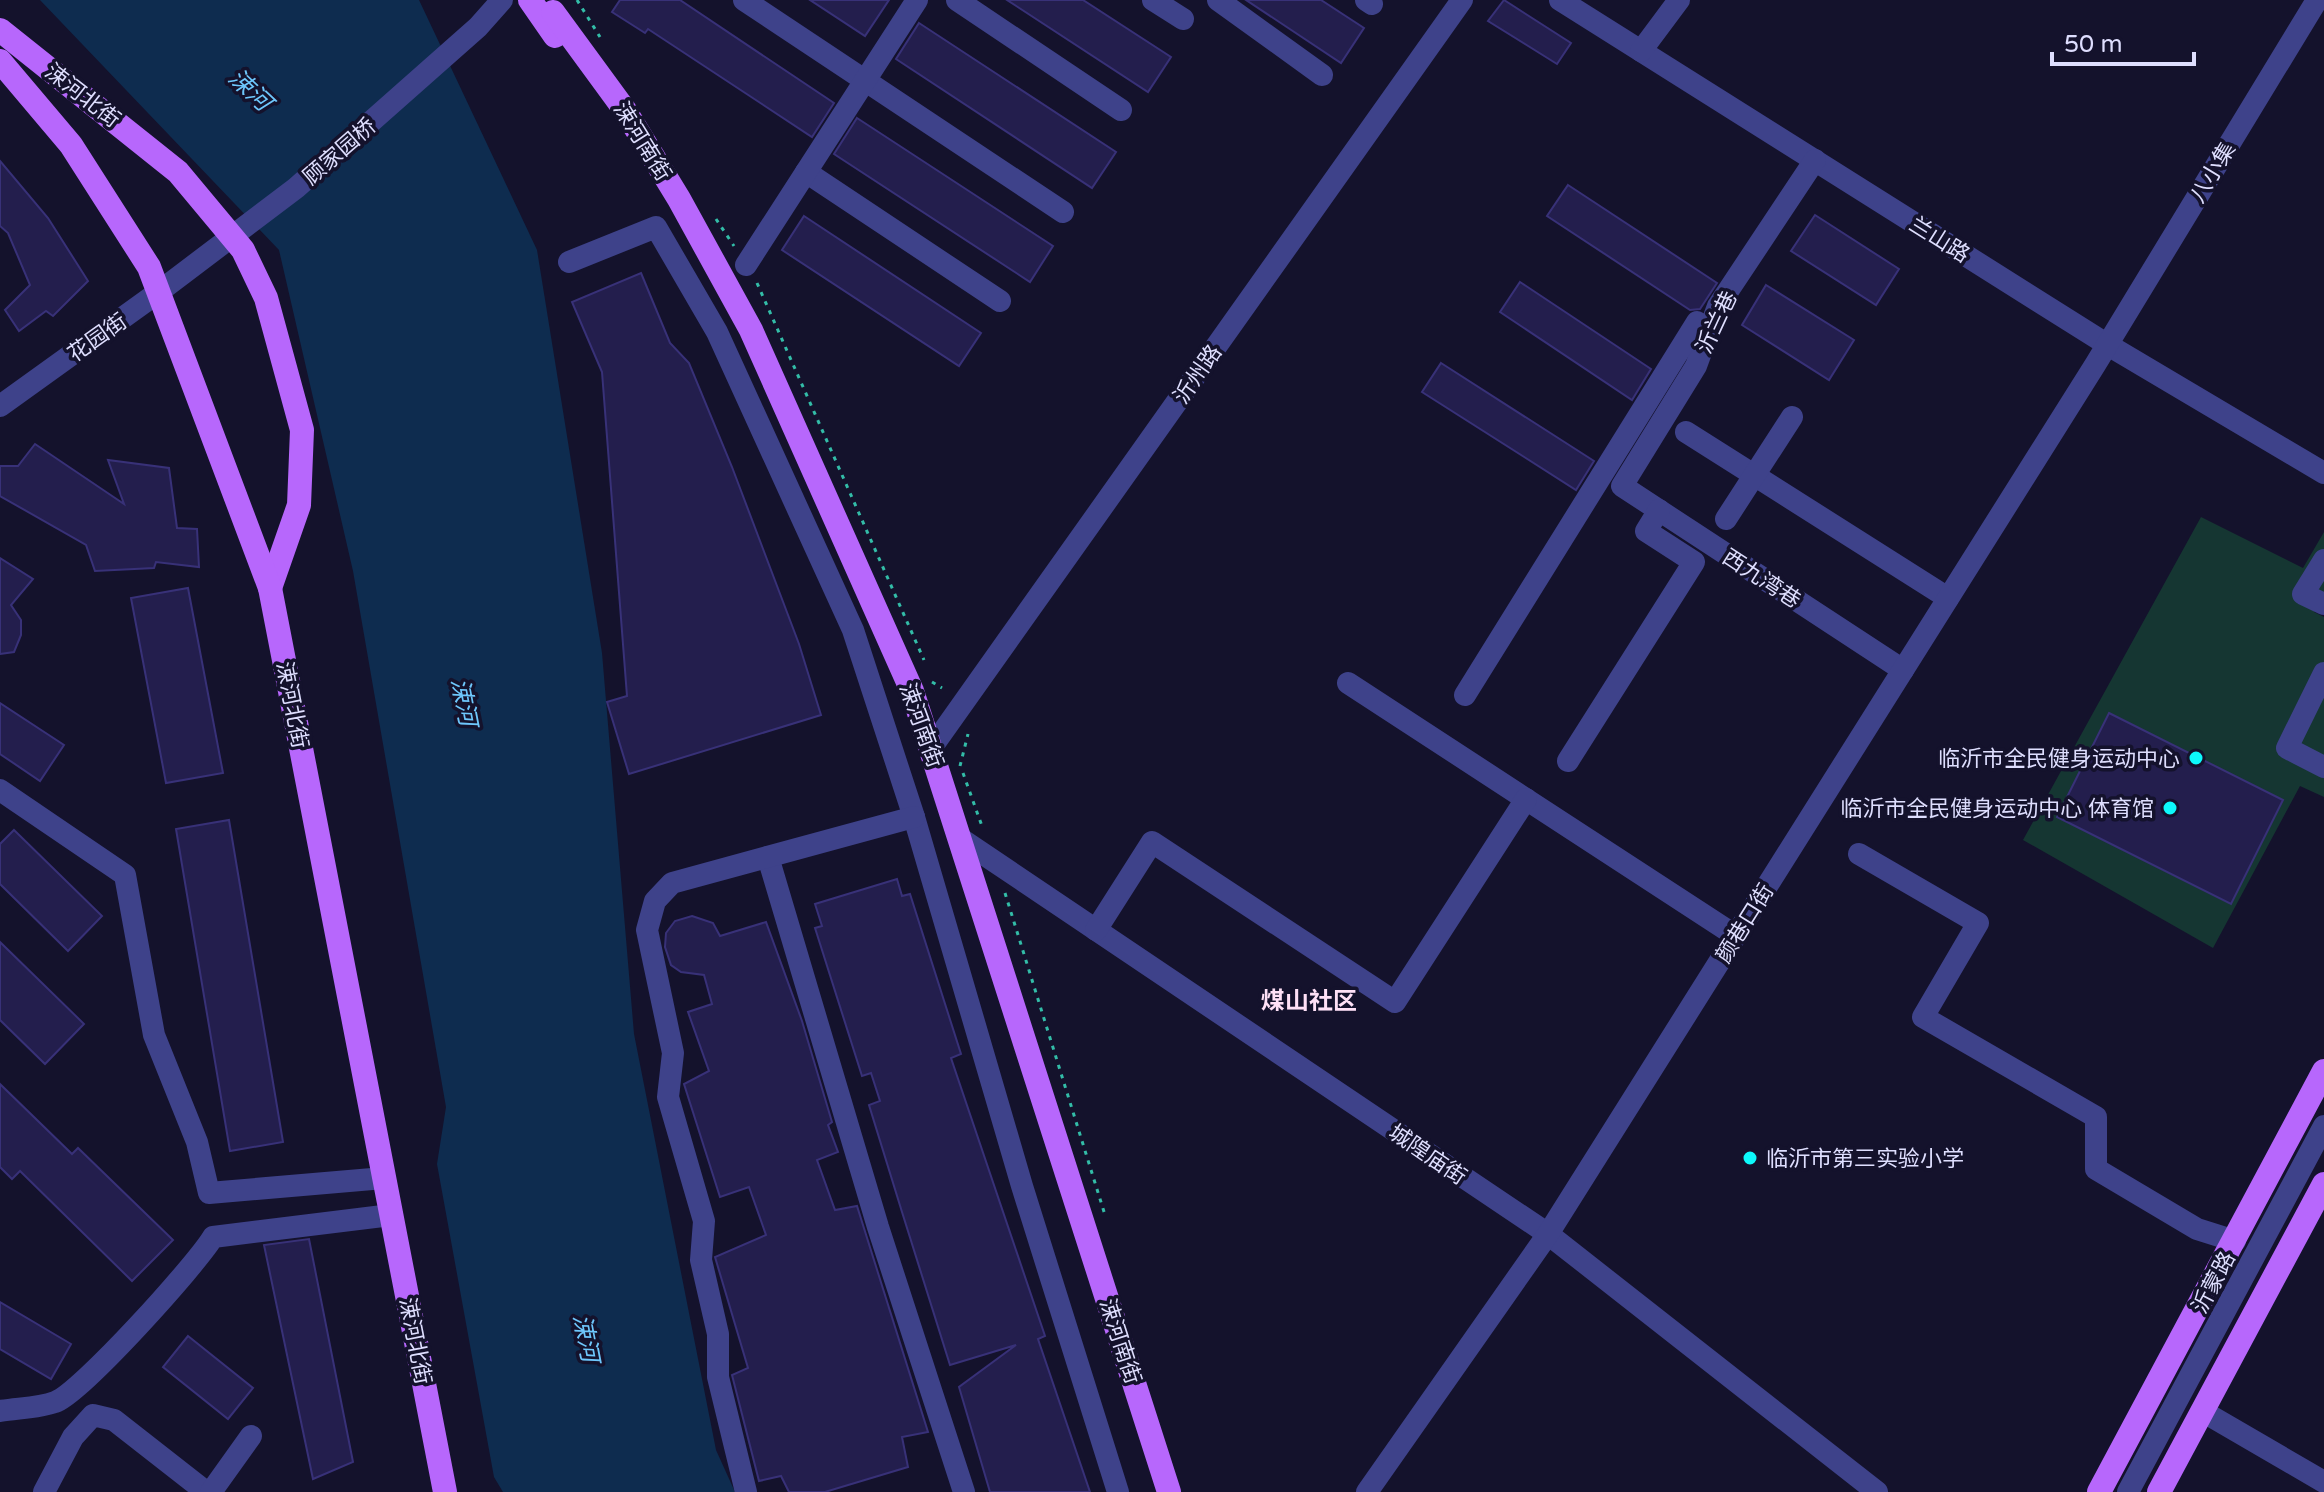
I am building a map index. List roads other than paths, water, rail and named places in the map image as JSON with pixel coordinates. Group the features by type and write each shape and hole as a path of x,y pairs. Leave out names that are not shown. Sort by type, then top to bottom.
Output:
{"main road":[{"path":"530,0 618,124 719,293 751,330"},
{"name":"涑河南街","path":"555,6 679,199 751,330 912,691 1169,1492"},
{"name":"涑河北街","path":"0,30 178,172 243,250 266,298 302,430 299,505 270,588 445,1492"},
{"path":"0,61 71,145 149,267 270,588"},
{"name":"沂蒙路","path":"2099,1492 2324,1071"},
{"path":"2159,1492 2324,1184"}],"street":[{"name":"顾家园桥","path":"191,265 296,188 478,27 502,0"},
{"path":"744,0 1063,212"},
{"path":"746,265 917,0"},
{"path":"957,0 1121,110"},
{"path":"1153,0 1183,19"},
{"name":"沂州路","path":"932,747 1462,0"},
{"name":"兰山路","path":"1560,0 2108,345 2324,473"},
{"path":"1641,51 1679,0"},
{"name":"八小集","path":"2108,345 2317,0"},
{"path":"1218,1 1322,75"},
{"name":"沂兰巷","path":"1622,486 1631,452 1696,366 1718,306 1815,160"},
{"path":"806,172 1000,301"},
{"path":"569,262 656,227 717,332 853,630 914,817 1022,1186 1118,1492"},
{"name":"花园街","path":"0,406 160,291 191,265"},
{"path":"1465,695 1631,452 1697,322"},
{"name":"颜巷口街","path":"1367,1492 1548,1234 2108,345"},
{"path":"1726,519 1792,417"},
{"path":"1686,432 1948,598"},
{"name":"西九湾巷","path":"1622,486 1903,670"},
{"path":"1568,761 1694,562 1646,531 1659,510"},
{"path":"2324,560 2303,594 2324,604"},
{"path":"2324,673 2287,748 2324,767"},
{"path":"1348,683 1736,936"},
{"path":"0,790 125,875 154,1035 197,1142 209,1193 384,1178"},
{"path":"1096,930 1152,842 1395,1002 1526,799"},
{"path":"746,1492 718,1377 718,1334 701,1260 704,1221 668,1097 673,1053 647,930 655,901 672,883 914,817"},
{"name":"城隍庙街","path":"961,839 1548,1234 1877,1492"},
{"path":"1859,854 1978,923 1923,1017 2096,1117 2096,1169 2197,1229 2235,1241"},
{"path":"768,857 960,1491"},
{"path":"2128,1492 2324,1126"},
{"path":"0,1411 58,1402 199,1260 213,1237 391,1215"},
{"path":"2202,1411 2324,1482"},
{"path":"44,1492 73,1437 93,1415 114,1420 208,1492 251,1436"}],"water":[{"name":"涑河","path":"40,0 419,0 537,250 602,653 634,1034 716,1450 735,1492 503,1492 494,1477 437,1164 446,1107 353,571 279,250"}],"place":[{"name":"临沂市全民健身运动中心","path":"2196,758"},
{"name":"临沂市全民健身运动中心 体育馆","path":"2170,808"},
{"name":"临沂市第三实验小学","path":"1750,1158"}],"district":[{"name":"煤山社区","path":"1309,1001"}]}
